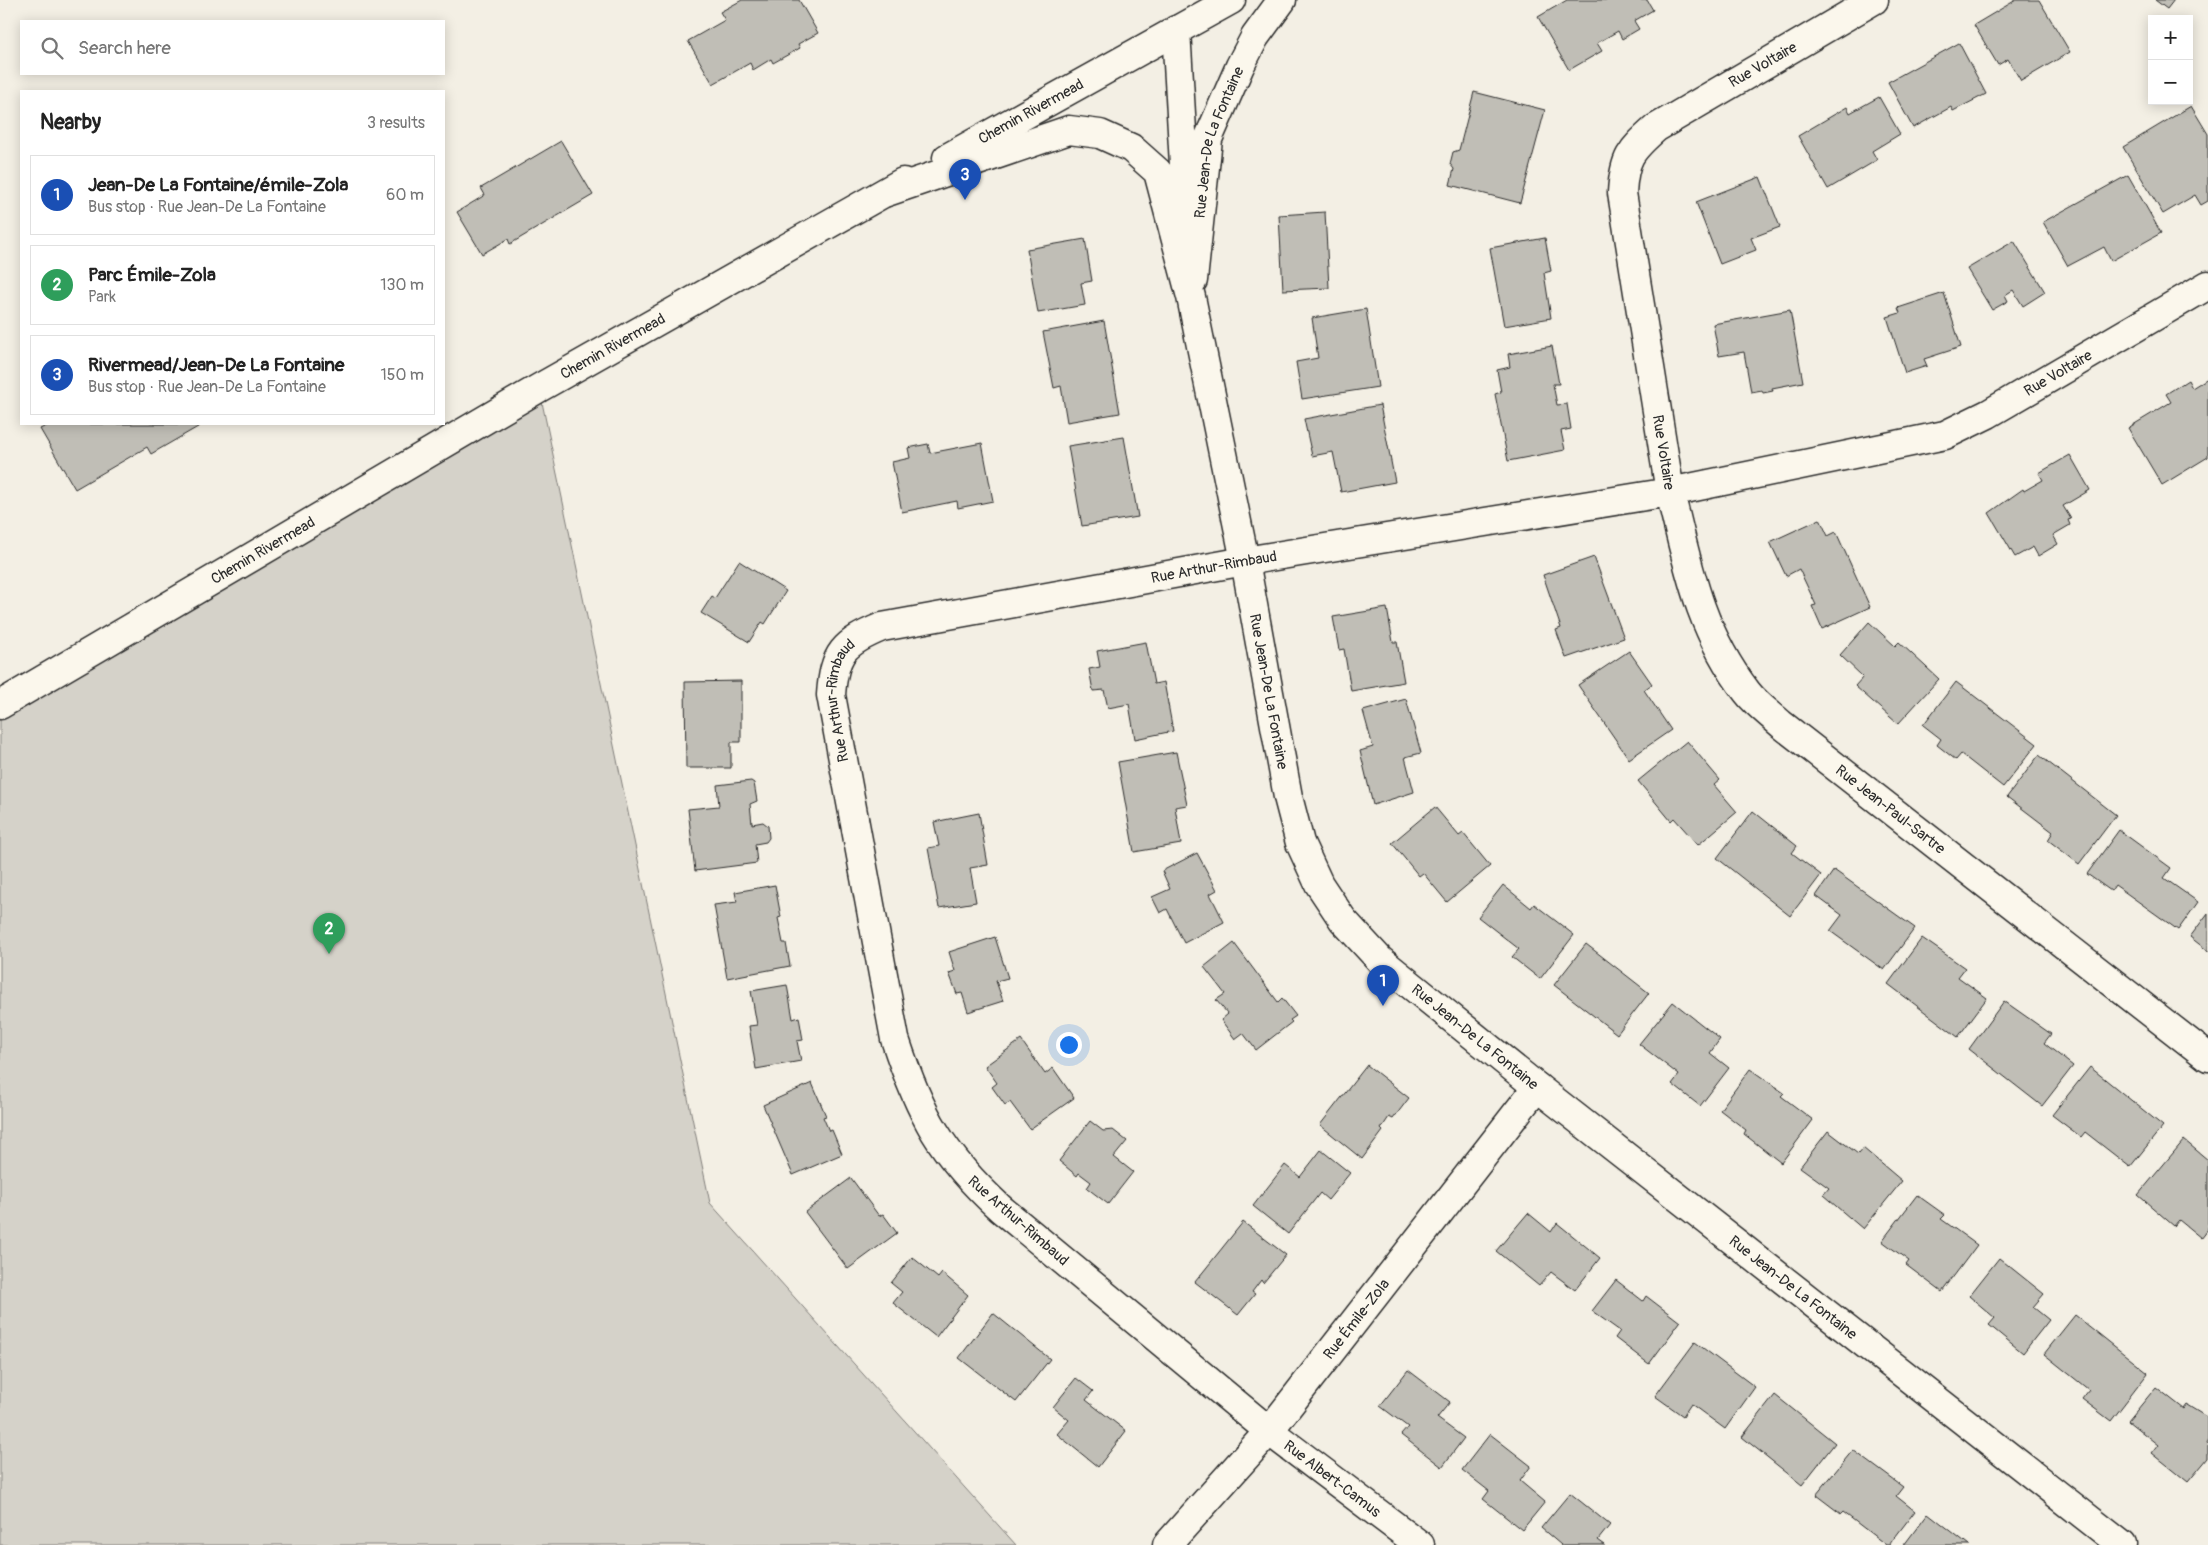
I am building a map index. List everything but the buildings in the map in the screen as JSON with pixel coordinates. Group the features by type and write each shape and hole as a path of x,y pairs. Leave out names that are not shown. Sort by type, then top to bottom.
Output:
{"street":[{"name":"Chemin Rivermead","path":"0,705 539,388 1231,0"},
{"name":"Rue Jean-De La Fontaine","path":"1191,296 1208,139 1255,37 1282,0"},
{"name":"Rue Voltaire","path":"1874,0 1656,128 1634,148 1624,168 1622,193 1670,492 1945,435 1988,414 2208,285"},
{"name":"Rue Jean-De La Fontaine","path":"1176,30 1191,296"},
{"name":"Rue Jean-De La Fontaine","path":"887,192 1069,130 1100,134 1131,148 1158,172 1191,296 1244,561 1288,797 1300,843 1319,884 1343,920 1380,960 1537,1087 2122,1545"},
{"name":"Rue Arthur-Rimbaud","path":"1269,1431 1001,1210 971,1182 954,1161 925,1118 909,1081 895,1039 831,695 833,670 841,652 861,636 882,627 1244,561 1670,492"},
{"name":"Rue Jean-Paul-Sartre","path":"1670,492 1691,583 1708,628 1727,663 1748,694 1781,724 2208,1057"},
{"name":"Rue Émile-Zola","path":"1167,1545 1269,1431 1537,1087"},
{"name":"Rue Albert-Camus","path":"1269,1431 1420,1545"}],"shaded area":[{"path":"539,388 710,1203 1016,1545 0,1545 0,705"}],"place":[{"name":"Rivermead/Jean-De La Fontaine","path":"965,200"},
{"name":"Parc Émile-Zola","path":"329,954"},
{"name":"Jean-De La Fontaine/émile-Zola","path":"1383,1006"}]}
